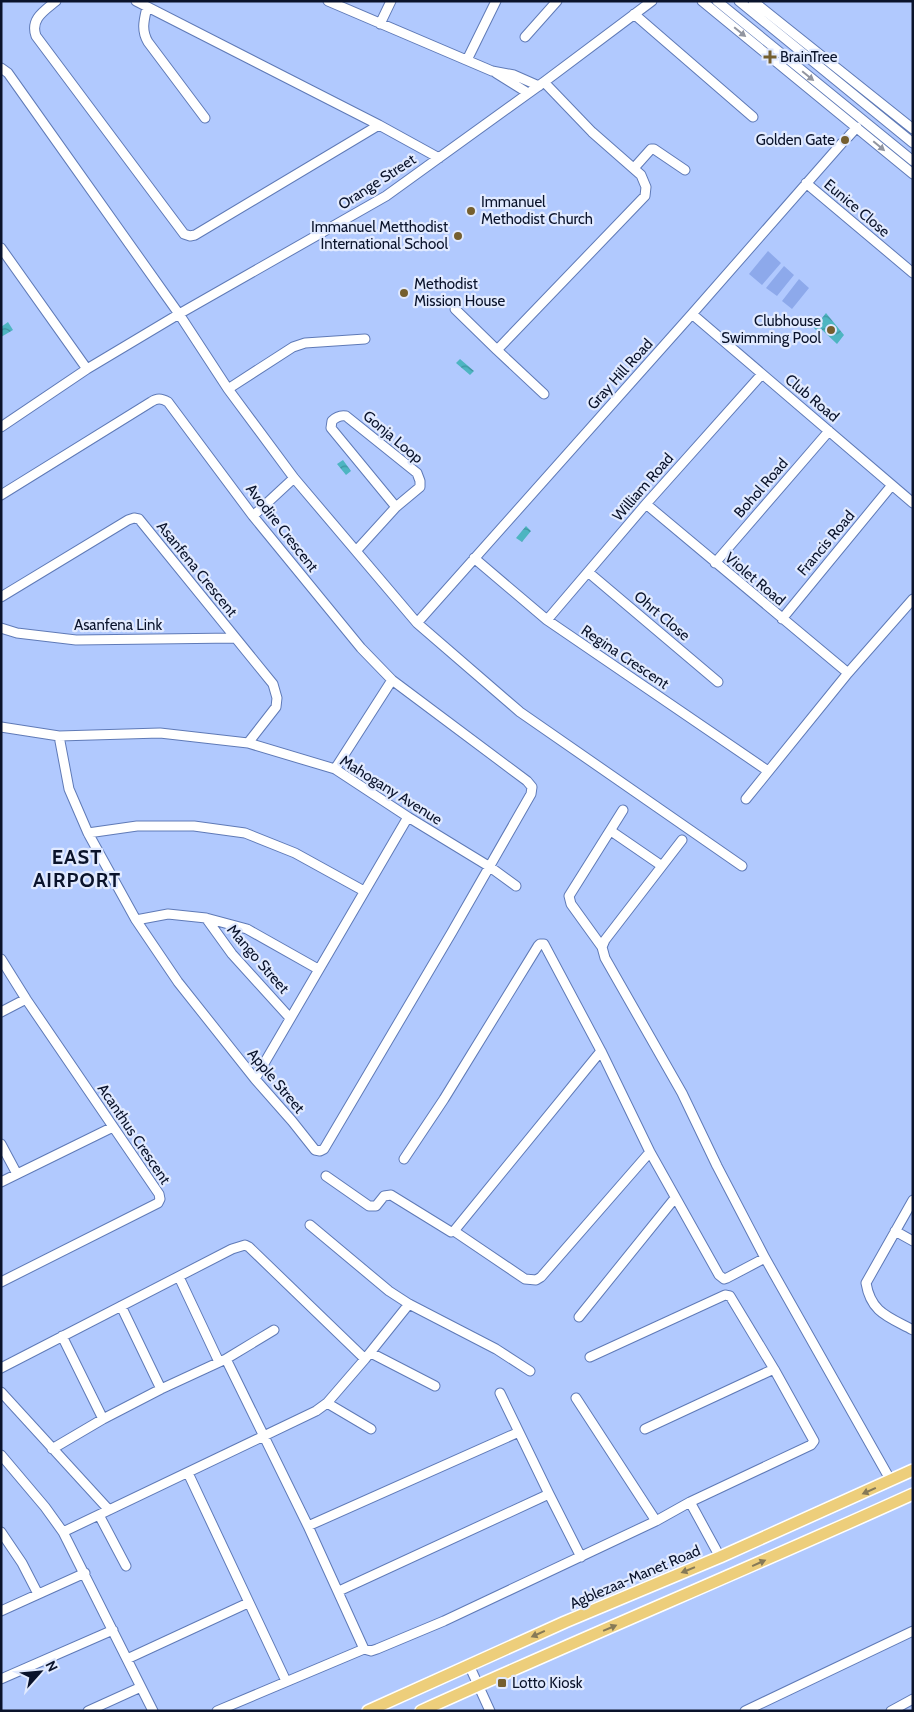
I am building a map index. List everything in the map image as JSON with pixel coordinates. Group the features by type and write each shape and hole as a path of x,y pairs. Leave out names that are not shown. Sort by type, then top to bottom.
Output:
{"main road":[{"name":"Agblezaa-Manet Road","path":"368,1711 650,1585 720,1557 913,1470"},
{"path":"421,1711 913,1494"}],"street":[{"path":"56,1 38,16 34,29 36,36 178,226 187,235 195,235 379,125"},
{"path":"136,1 379,125 439,158"},
{"path":"328,1 492,71 528,94"},
{"path":"380,24 391,1"},
{"path":"467,60 496,1"},
{"path":"525,36 557,1"},
{"name":"Orange Street","path":"1,427 87,368 386,196 528,94 652,1"},
{"path":"702,1 913,174"},
{"path":"717,1 913,161"},
{"path":"739,1 913,143"},
{"path":"753,1 913,129"},
{"path":"147,8 143,27 144,35 205,118"},
{"path":"634,14 753,118"},
{"path":"1,68 8,73 179,314 228,389 294,478 417,623 520,712 742,866"},
{"path":"492,71 514,75 541,84 634,168 641,175 646,187 645,196 497,350"},
{"name":"Gray Hill Road","path":"417,623 857,127"},
{"path":"634,168 651,149 685,170"},
{"name":"Eunice Close","path":"806,183 913,273"},
{"path":"1,248 87,368"},
{"path":"455,308 544,394"},
{"name":"Club Road","path":"692,314 913,503"},
{"path":"228,389 293,347 305,343 365,339"},
{"name":"William Road","path":"546,620 762,374"},
{"name":"Avodire Crescent","path":"1,495 156,399 168,402 253,516 361,648 392,680 527,781 532,787 531,794 490,867"},
{"name":"Gonja Loop","path":"356,551 396,506 420,487 420,481 417,473 346,416 340,415 332,421 331,428 396,506"},
{"name":"Bohol Road","path":"715,563 828,430"},
{"path":"253,516 294,478"},
{"name":"Francis Road","path":"782,619 892,485"},
{"name":"Violet Road","path":"646,504 848,673"},
{"name":"Asanfena Crescent","path":"1,597 128,520 134,518 139,520 273,684 277,698 276,707 248,743"},
{"name":"Regina Crescent","path":"474,558 546,620 768,771"},
{"name":"Ohrt Close","path":"588,572 718,682"},
{"path":"746,798 848,673 913,599"},
{"name":"Asanfena Link","path":"1,628 17,633 76,640 235,638"},
{"path":"335,770 392,680"},
{"name":"Mahogany Avenue","path":"1,727 59,736 160,733 248,743 335,770 490,867 516,886"},
{"name":"Apple Street","path":"59,736 69,788 88,833 136,920 178,982 255,1079 315,1150 320,1151 324,1149 490,867"},
{"path":"623,810 569,896 571,904 602,947 605,958 682,1093 717,1166 765,1258 891,1481"},
{"path":"255,1079 408,817"},
{"path":"88,833 137,826 185,826 245,833 295,853 364,891"},
{"path":"611,831 662,866"},
{"path":"602,947 605,940 682,840"},
{"name":"Mango Street","path":"136,920 168,914 206,918 247,929 318,969"},
{"name":"Mango Street","path":"206,918 232,954 290,1018"},
{"path":"404,1159 444,1099 540,944 544,944 601,1051 650,1152 719,1274 724,1279 765,1258"},
{"name":"Acanthus Crescent","path":"1,959 160,1198 158,1203 1,1282"},
{"path":"1,1012 26,999"},
{"path":"454,1231 601,1051"},
{"path":"1,1182 113,1127"},
{"path":"1,1144 17,1174"},
{"path":"326,1176 369,1206 376,1206 384,1196 391,1194 451,1232 454,1231 525,1279 536,1280 541,1277 650,1152"},
{"path":"579,1317 676,1198"},
{"path":"913,1200 866,1283 870,1299 876,1308 882,1314 913,1330"},
{"path":"310,1225 369,1276 409,1304 470,1335 530,1371"},
{"path":"895,1231 913,1241"},
{"path":"1,1368 232,1249 245,1245 368,1356 436,1386"},
{"path":"179,1277 308,1526 364,1649"},
{"path":"217,1711 364,1649 371,1651 397,1641 581,1557 656,1521 690,1502 811,1446 814,1441 774,1369 728,1295 590,1357"},
{"path":"63,1532 316,1411 327,1403 368,1356 409,1304"},
{"path":"121,1306 160,1389"},
{"path":"52,1449 160,1389 222,1361 274,1330"},
{"path":"62,1336 102,1420"},
{"path":"645,1429 774,1369"},
{"path":"1,1392 109,1510"},
{"path":"500,1393 581,1557"},
{"path":"576,1398 656,1521"},
{"path":"327,1403 371,1429"},
{"path":"308,1526 519,1432"},
{"path":"1,1455 45,1507 63,1532 153,1711"},
{"path":"188,1473 286,1681"},
{"path":"338,1592 549,1494"},
{"path":"690,1502 720,1557"},
{"path":"99,1515 126,1566"},
{"path":"1,1532 22,1563 38,1594"},
{"path":"1,1611 85,1573"},
{"path":"127,1659 248,1603"},
{"path":"1,1679 113,1630"},
{"path":"745,1711 913,1631"},
{"path":"469,1665 490,1711"},
{"path":"88,1711 141,1687"},
{"path":"891,1711 913,1699"}],"shaded area":[{"path":"768,251 781,263 762,285 749,274"},
{"path":"784,266 794,275 777,296 766,288"},
{"path":"799,279 809,288 792,309 782,301"}],"water":[{"name":"Clubhouse Swimming Pool","path":"826,313 844,335 837,344 820,328 817,331 814,328"},
{"path":"8,322 13,330 1,337 1,327"},
{"path":"460,359 474,371 470,375 456,363"},
{"path":"343,460 351,471 346,475 337,464"},
{"path":"526,526 531,531 522,542 516,538"}],"place":[{"name":"BrainTree","path":"770,57"},
{"name":"Golden Gate","path":"845,140"},
{"name":"Immanuel Methodist Church","path":"471,211"},
{"name":"Immanuel Metthodist International School","path":"458,236"},
{"name":"Methodist Mission House","path":"404,293"},
{"name":"Clubhouse Swimming Pool","path":"831,330"},
{"name":"Lotto Kiosk","path":"502,1683"}],"district":[{"name":"EAST AIRPORT","path":"77,868"}]}
